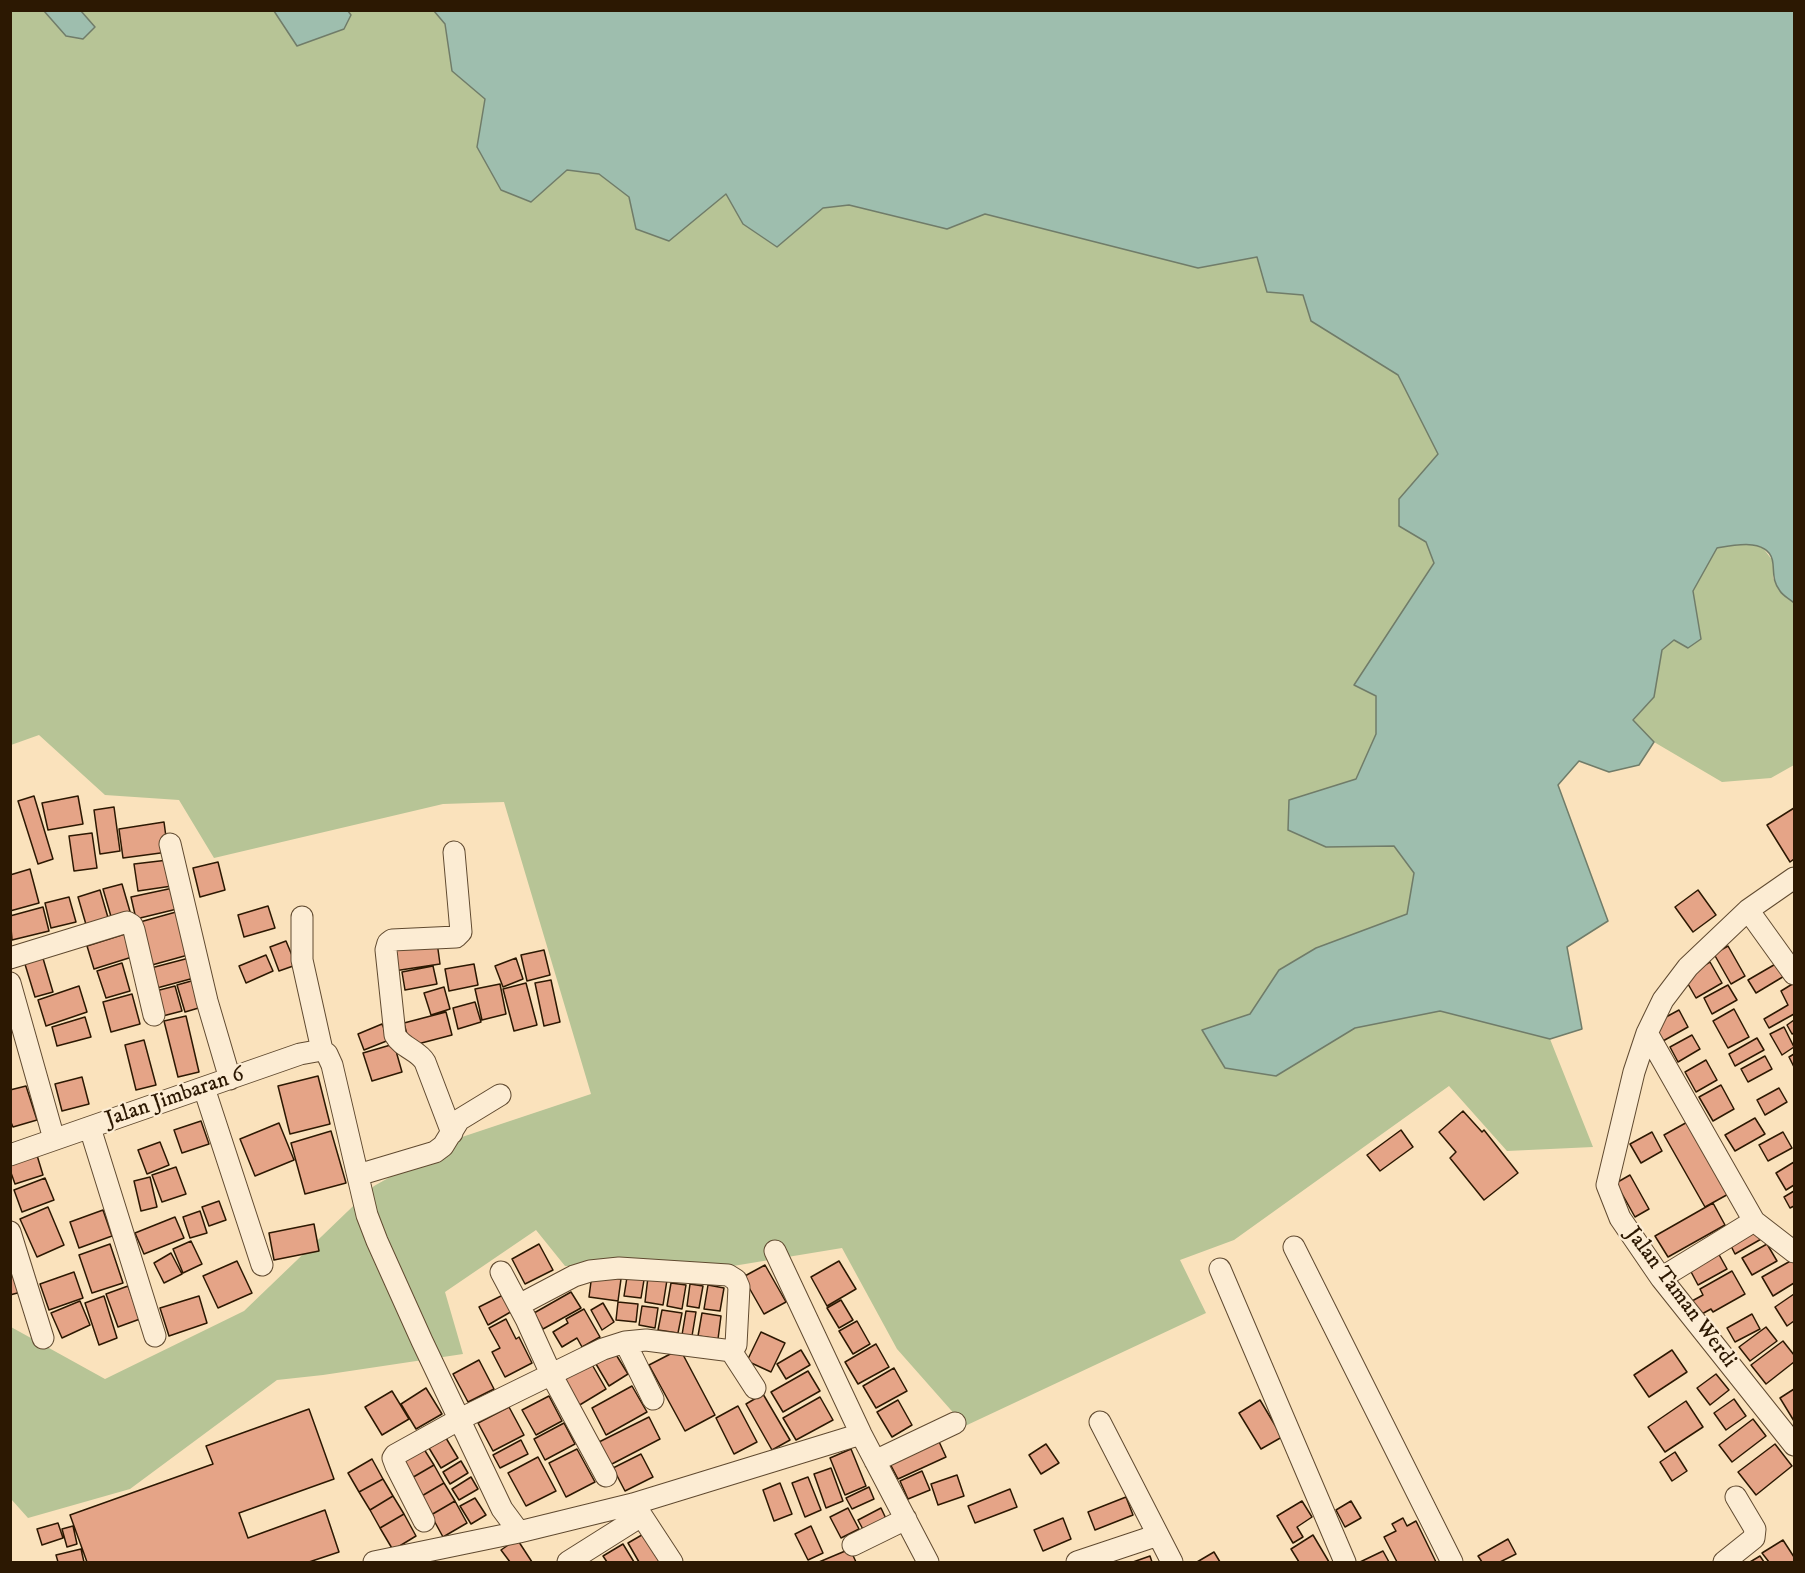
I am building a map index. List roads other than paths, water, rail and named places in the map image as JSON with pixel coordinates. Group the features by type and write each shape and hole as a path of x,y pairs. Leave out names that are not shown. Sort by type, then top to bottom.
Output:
{"street":[{"path":"170,844 207,1001 230,1078"},
{"path":"452,1133 425,1062 418,1053 402,1044 396,1037 386,950 388,943 392,940 456,937 461,932 454,852"},
{"name":"Jalan Taman Werdi","path":"1794,878 1748,909 1688,967 1663,1000 1647,1033 1634,1072 1607,1187 1620,1218 1661,1278 1794,1445"},
{"path":"1748,909 1794,974"},
{"path":"302,917 302,960 368,1215 380,1250 502,1509 519,1532"},
{"path":"10,958 128,922 134,930 154,1015"},
{"path":"10,983 16,1023 54,1139"},
{"path":"1647,1033 1754,1221 1794,1252"},
{"name":"Jalan Jimbaran 6","path":"10,1155 300,1054 327,1058"},
{"path":"204,1088 262,1265"},
{"path":"358,1175 428,1155 440,1149 462,1117 500,1095"},
{"path":"90,1128 155,1336"},
{"path":"1661,1278 1754,1221"},
{"path":"10,1232 43,1338"},
{"path":"1294,1247 1452,1563"},
{"path":"775,1251 861,1434 928,1563"},
{"path":"519,1305 573,1275 590,1271 619,1268 728,1275 734,1277 739,1287 736,1345 731,1351"},
{"path":"1220,1269 1345,1563"},
{"path":"501,1272 551,1374 606,1476"},
{"path":"424,1521 396,1466 394,1456 425,1437 583,1357 625,1342 646,1340 731,1351 755,1388"},
{"path":"625,1342 653,1399"},
{"path":"1100,1422 1172,1563"},
{"path":"875,1461 955,1423"},
{"path":"374,1563 637,1510 861,1434"},
{"path":"1724,1563 1754,1538 1755,1529 1736,1497"},
{"path":"567,1563 637,1510"},
{"path":"637,1510 672,1563"},
{"path":"853,1545 906,1519"},
{"path":"1077,1563 1158,1535"}]}
